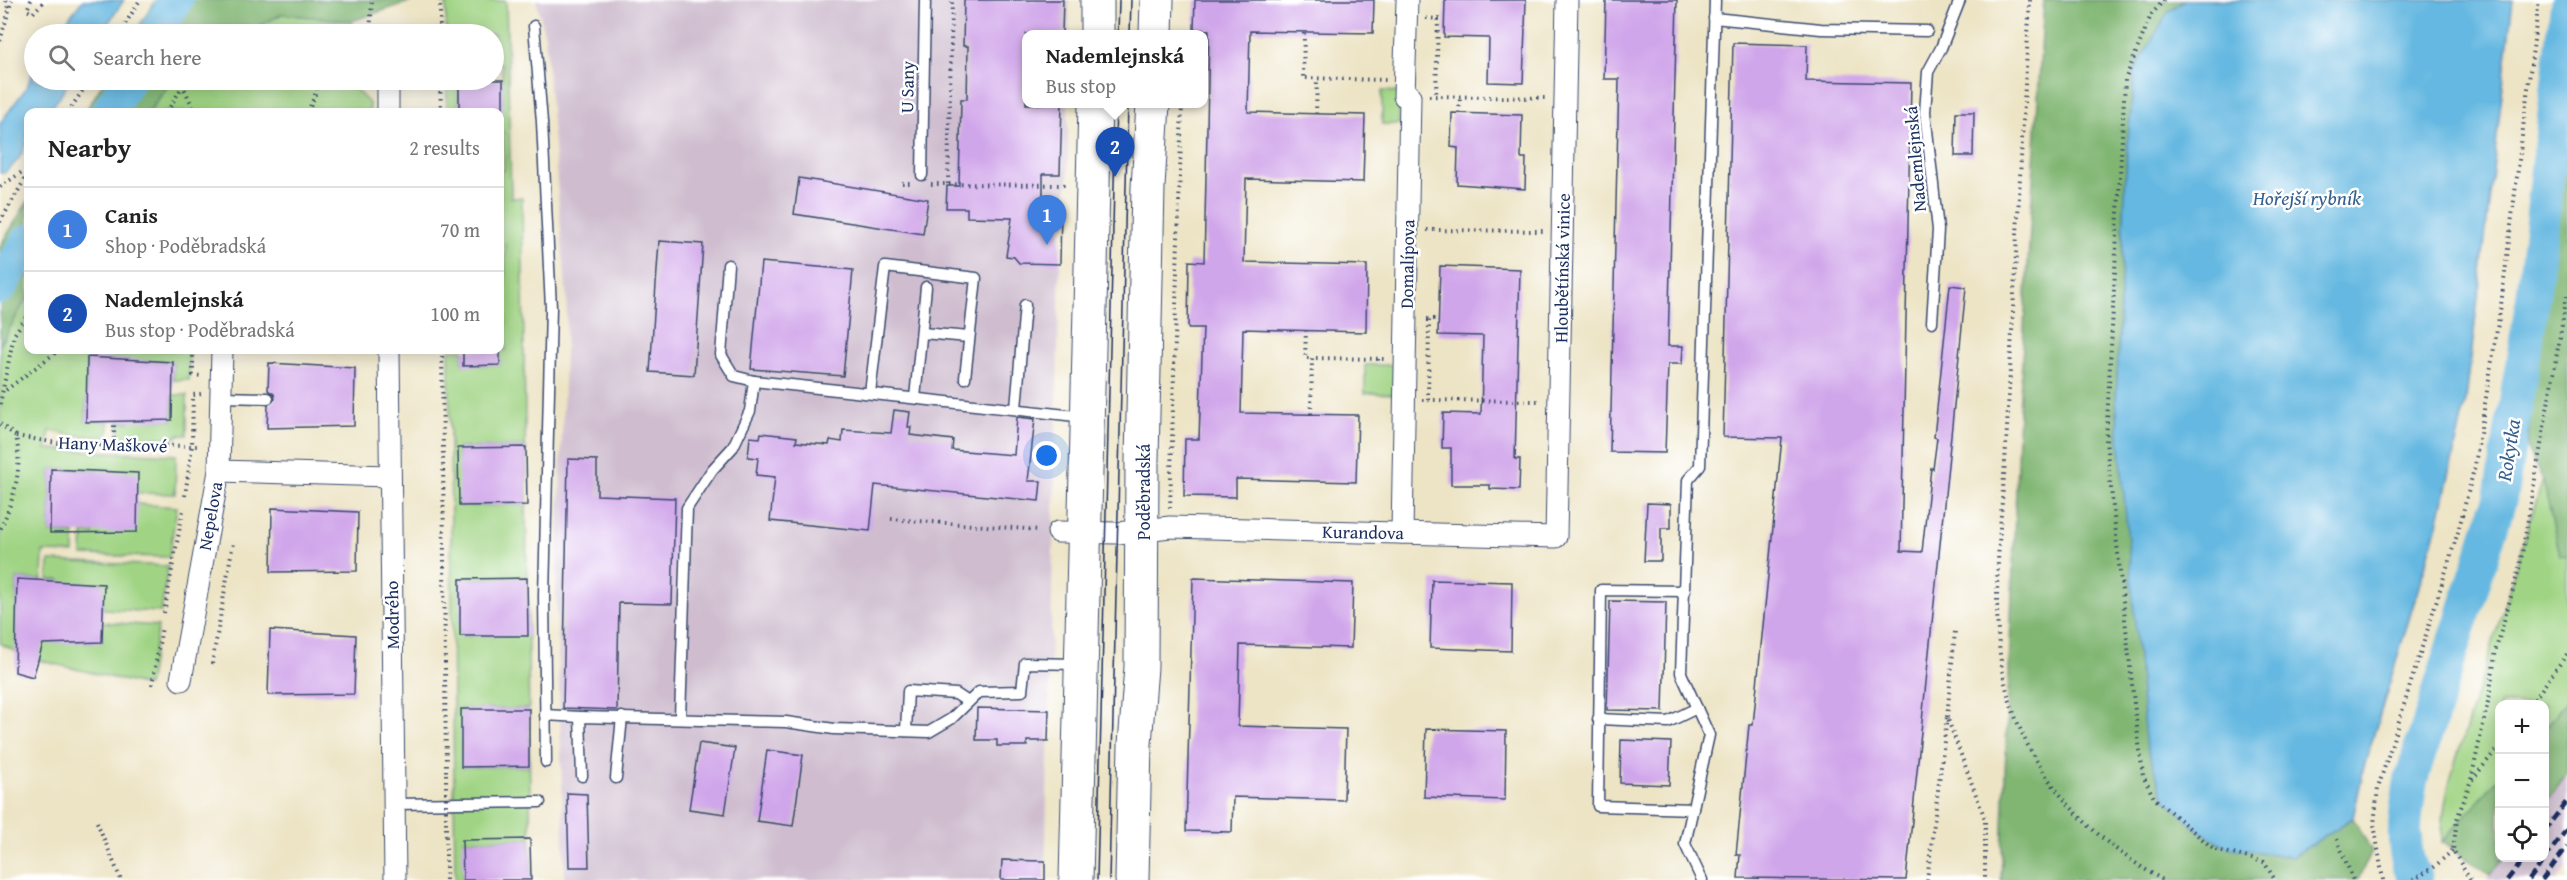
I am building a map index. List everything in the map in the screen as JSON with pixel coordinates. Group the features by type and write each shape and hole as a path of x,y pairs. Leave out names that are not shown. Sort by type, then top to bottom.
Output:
{"main road":[{"path":"1096,30 1097,0"},
{"path":"1156,30 1157,0"},
{"path":"1076,880 1082,664 1071,532 1088,417 1095,108"},
{"name":"Poděbradská","path":"1132,880 1135,744 1156,529 1147,247 1153,108"}],"street":[{"name":"Domalípova","path":"1402,533 1407,230 1407,0"},
{"name":"Hloubětínská vinice","path":"1556,537 1567,0"},
{"path":"388,90 388,108"},
{"name":"Nepelova","path":"181,680 219,471 222,354"},
{"name":"Modrého","path":"389,354 395,880"},
{"path":"219,471 389,476"},
{"name":"Kurandova","path":"1071,532 1156,529 1556,537"}],"lane":[{"name":"U Sany","path":"920,181 925,0"},
{"path":"1702,880 1685,844 1709,735 1682,673 1688,480 1700,466 1715,0"},
{"name":"Nademlejnská","path":"1932,322 1938,230 1925,112 1928,72 1941,48 1960,0"},
{"path":"1714,18 1821,29 1927,31"},
{"path":"534,26 542,122 551,308 544,585 546,762"},
{"path":"728,265 721,355 734,376 754,381 1088,417"},
{"path":"870,393 885,267 976,278 965,378"},
{"path":"915,398 926,287"},
{"path":"1016,408 1025,305"},
{"path":"922,333 969,337"},
{"path":"680,718 687,508 712,470 733,447 750,411 754,381"},
{"path":"221,397 268,398"},
{"path":"1684,591 1601,590 1598,806 1693,809"},
{"path":"545,715 786,722 834,729 929,732 951,719 979,692 1022,691 1025,663 1082,664"},
{"path":"906,731 908,691 956,694 968,702"},
{"path":"1598,719 1668,722 1697,708"},
{"path":"580,717 582,776"},
{"path":"616,778 622,717"},
{"path":"394,804 540,802"}],"path":[{"path":"6,0 9,13"},
{"path":"0,41 12,0"},
{"path":"31,0 27,10 29,13 33,13 45,0"},
{"path":"125,24 140,0"},
{"path":"371,24 372,0"},
{"path":"440,0 440,24"},
{"path":"948,184 952,0"},
{"path":"2030,0 2002,526 1998,645 2006,688 2024,738 2048,779 2077,816 2106,844 2129,861 2163,880"},
{"path":"2164,0 2151,15 2125,80 2106,442 2143,776 2154,798 2214,849 2264,862 2275,880"},
{"path":"2383,880 2374,824 2378,788 2458,532 2475,465 2501,305 2539,0"},
{"path":"1436,96 1437,19 1444,19"},
{"path":"1304,33 1303,78 1408,88 1436,96 1546,98"},
{"path":"1316,114 1317,78"},
{"path":"71,108 83,90"},
{"path":"169,108 179,90"},
{"path":"185,90 193,108"},
{"path":"310,108 317,90"},
{"path":"440,90 441,108"},
{"path":"1459,113 1460,97"},
{"path":"1156,529 1182,108"},
{"path":"0,187 24,171"},
{"path":"0,222 24,181"},
{"path":"902,183 920,181 948,184 1068,185"},
{"path":"1407,230 1543,231"},
{"path":"2470,880 2453,850 2457,819 2471,780 2489,697 2496,649 2520,565 2567,296"},
{"path":"1428,400 1430,319 1438,319"},
{"path":"0,404 5,390 14,335 24,320"},
{"path":"1306,330 1305,358 1405,359"},
{"path":"5,390 53,354"},
{"path":"193,354 193,375 201,375 201,380"},
{"path":"442,354 446,880"},
{"path":"1311,414 1312,358"},
{"path":"1378,359 1378,365"},
{"path":"185,495 192,446 193,395 201,395 201,391"},
{"path":"1405,400 1541,401"},
{"path":"114,422 114,445"},
{"path":"0,424 16,436 19,473 12,502 0,530"},
{"name":"Hany Maškové","path":"16,436 69,445 210,446"},
{"path":"164,613 183,510"},
{"path":"891,519 1071,532"},
{"path":"212,664 233,543"},
{"path":"152,685 162,627"},
{"path":"1927,880 1955,631"},
{"path":"2535,700 2567,654"},
{"path":"1947,717 1985,819 1985,880"},
{"path":"2471,780 2495,750"},
{"path":"97,822 121,880"},
{"path":"2337,839 2353,880"},
{"path":"2413,880 2434,867 2453,850"}],"shaded area":[{"path":"536,0 1069,0 1069,30 1022,30 1022,108 1068,108 1068,185 1062,208 1060,264 1045,880 565,880 556,592 567,302 545,36"},
{"path":"2567,774 2567,866 2557,880 2487,880 2501,862 2549,862 2549,799"}],"green space":[{"path":"156,0 415,0 352,21 282,14 263,24 140,24"},
{"path":"446,0 506,1 511,198 522,198 525,447 458,448 458,460 462,460 459,506 526,505 527,578 460,579 463,612 460,612 460,636 528,635 529,709 461,709 465,743 461,743 462,767 529,766 529,728 531,880 530,839 463,840 466,873 463,873 463,880 455,880 449,354 463,354 463,365 500,365 500,354 504,354 506,350 504,108 498,108 498,103 503,103 504,24 446,24"},
{"path":"2044,0 2184,0 2168,12 2127,146 2116,401 2129,543 2292,857 2353,818 2372,851 2358,880 2001,880 2019,410"},
{"path":"282,14 352,21 352,24 263,24"},
{"path":"99,90 165,90 152,108 88,108"},
{"path":"165,90 356,90 369,103 370,108 152,108"},
{"path":"447,90 459,90 459,108 447,108"},
{"path":"1382,91 1400,92 1399,124 1382,124"},
{"path":"2567,102 2567,556 2560,555 2543,480 2527,449 2536,348"},
{"path":"24,207 24,303 0,345 0,246"},
{"path":"24,303 24,354 189,354 189,380 173,380 173,362 87,358 86,421 109,422 108,437 77,436 50,431 46,449 176,455 175,494 137,493 98,473 97,470 51,469 50,533 74,534 74,553 43,552 42,580 17,579 16,643 102,642 102,622 158,626 148,686 25,657 0,643 0,346"},
{"path":"1365,365 1398,365 1398,394 1365,393"},
{"path":"173,395 187,395 187,435 177,435 176,438 119,438 119,422 129,422 129,419 172,420"},
{"path":"2543,480 2560,554 2567,556 2567,701 2549,723 2549,700 2495,700 2495,782 2442,842 2447,792"},
{"path":"137,504 177,507 169,557 82,555 83,534 93,534 94,531"},
{"path":"49,561 168,566 161,612 103,609 103,584 60,583 60,580 48,580"},
{"path":"2567,701 2567,774 2549,799 2549,754 2549,723"},
{"path":"2495,782 2495,862 2501,862 2491,875 2442,842"}],"water":[{"path":"83,0 124,0 108,24 64,24"},
{"name":"Hořejší rybník","path":"2184,0 2513,0 2466,400 2438,524 2364,767 2353,818 2292,857 2226,847 2198,830 2164,798 2145,741 2116,401 2127,146 2135,70 2168,12"},
{"path":"25,90 64,90 52,108 24,108 24,148 18,160 4,173 0,173 0,123"}],"building":[{"path":"964,0 1063,0 1062,30 1022,30 1022,108 1062,108 1060,174 1043,174 1043,207 1061,208 1060,264 1019,263 1014,257 1006,256 1012,218 967,217 967,208 946,208 947,186 959,186 961,99 967,99 968,46 963,46"},
{"path":"1195,0 1374,0 1373,33 1250,31 1248,112 1365,115 1363,182 1246,179 1244,262 1367,265 1366,332 1243,329 1241,413 1358,415 1356,482 1236,479 1236,497 1184,496 1185,439 1199,439 1203,328 1188,328 1189,261 1204,262 1208,108 1209,30 1194,29"},
{"path":"1445,0 1526,0 1523,83 1488,82 1489,38 1444,37"},
{"path":"1606,0 1677,0 1668,346 1683,346 1682,364 1668,364 1665,453 1610,452 1619,79 1604,79"},
{"path":"1733,43 1807,45 1806,81 1911,83 1901,551 1922,552 1931,468 1933,469 1937,438 1934,437 1950,285 1966,287 1906,880 1738,878 1740,855 1736,855 1749,725 1753,725 1782,438 1723,437"},
{"path":"459,90 503,90 503,108 459,108"},
{"path":"1956,112 1974,112 1973,156 1955,156"},
{"path":"1452,113 1522,115 1521,158 1526,158 1525,189 1457,184 1458,148 1451,147"},
{"path":"799,178 928,199 923,234 794,214"},
{"path":"659,241 703,244 694,375 650,372"},
{"path":"761,262 853,270 843,376 751,369"},
{"path":"1440,266 1520,269 1515,459 1520,459 1519,490 1490,489 1490,485 1451,485 1451,448 1442,448 1443,413 1481,414 1483,336 1438,335"},
{"path":"463,354 500,354 500,365 463,366"},
{"path":"87,357 173,362 172,420 86,422"},
{"path":"269,363 355,368 354,426 267,428 268,405 275,399 274,394 268,390"},
{"path":"894,410 910,412 908,427 911,427 910,435 953,440 952,450 1014,455 1017,417 1035,419 1028,481 1041,481 1039,501 875,485 870,531 770,521 775,477 756,475 758,458 748,457 750,437 760,438 761,433 797,437 796,442 829,445 830,440 842,442 843,430 891,433"},
{"path":"526,447 527,505 459,506 458,448"},
{"path":"568,459 597,460 597,495 675,498 672,604 619,603 617,710 563,708"},
{"path":"51,469 138,473 137,532 50,533"},
{"path":"1647,503 1671,504 1671,528 1661,528 1661,561 1644,561"},
{"path":"272,508 358,512 357,571 271,572"},
{"path":"527,578 528,636 460,636 460,579"},
{"path":"1193,578 1353,583 1351,648 1240,645 1238,726 1346,729 1344,800 1233,797 1232,832 1186,831"},
{"path":"17,579 104,584 102,642 43,644 33,677 15,672"},
{"path":"1432,580 1512,582 1511,651 1430,648"},
{"path":"1610,601 1666,602 1663,711 1607,710"},
{"path":"270,630 356,635 354,694 268,695"},
{"path":"977,708 1049,710 1048,741 1027,741 1027,746 997,746 997,740 976,740"},
{"path":"461,709 529,709 529,766 461,767"},
{"path":"1426,729 1506,731 1505,800 1424,797"},
{"path":"1621,740 1671,742 1669,785 1620,783"},
{"path":"699,743 735,748 725,814 689,809"},
{"path":"767,750 803,755 793,826 757,821"},
{"path":"567,793 587,794 589,867 569,867"},
{"path":"530,839 531,880 463,880 462,840"},
{"path":"1002,860 1045,861 1045,880 1001,880"}],"waterway":[{"name":"Rokytka","path":"161,24 176,0"},
{"name":"Rokytka","path":"2416,880 2410,868 2405,844 2411,780 2500,499 2533,298 2567,6"},
{"name":"Rokytka","path":"110,108 122,90"},
{"name":"Rokytka","path":"0,287 24,248"}],"tram line":[{"path":"1118,30 1119,0"},
{"path":"1130,30 1131,0"},
{"path":"1097,880 1116,108"},
{"path":"1109,880 1128,108"}],"railway":[{"path":"2549,824 2567,801"},
{"path":"2529,880 2567,829"},
{"path":"2542,880 2567,847"},
{"path":"2507,880 2522,862"}],"place":[{"name":"Nademlejnská","path":"1115,177"},
{"name":"Canis","path":"1047,245"}]}
